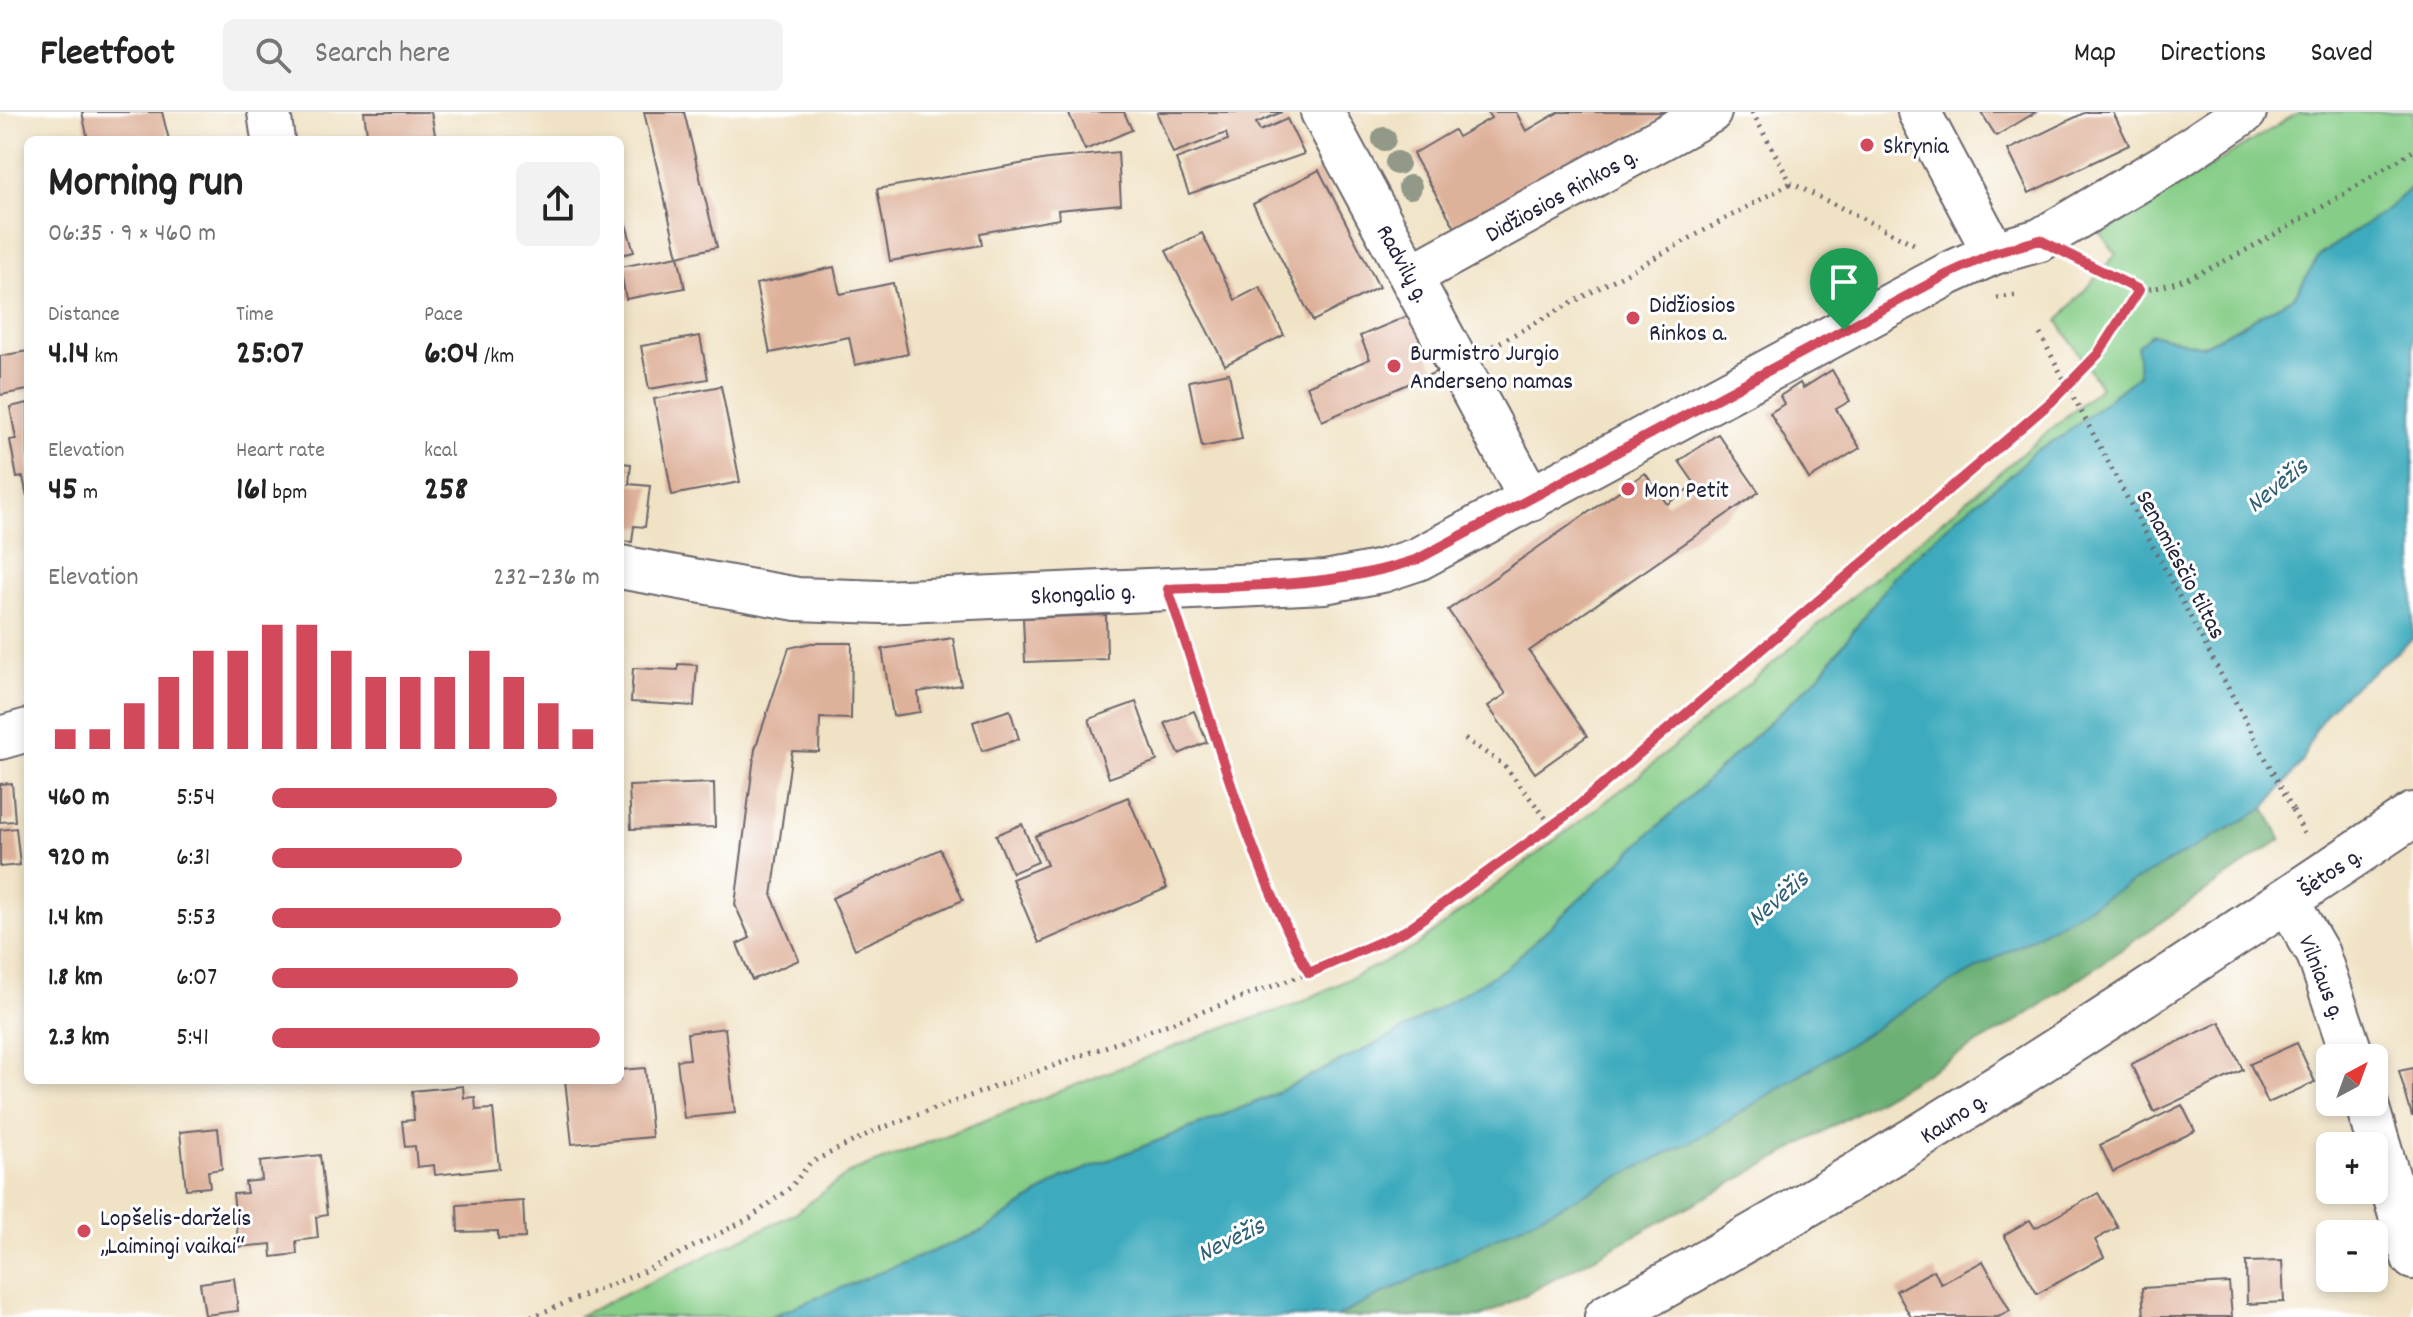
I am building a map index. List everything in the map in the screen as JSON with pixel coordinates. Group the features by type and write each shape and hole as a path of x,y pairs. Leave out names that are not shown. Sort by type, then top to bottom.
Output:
{"main road":[{"name":"Šėtos g.","path":"2287,900 2413,815"},
{"name":"Kauno g.","path":"1607,1317 1738,1247 1903,1150 2287,900"}],"street":[{"path":"269,112 272,136"},
{"name":"Radvilų g.","path":"1322,112 1531,500"},
{"name":"Didžiosios Rinkos g.","path":"1411,276 1710,112"},
{"path":"1531,500 1948,274 1994,253 2040,240 2169,163 2245,112"},
{"path":"1923,114 1994,253"},
{"name":"Skongalio g.","path":"624,568 797,599 882,602 1325,582 1382,571 1418,559 1531,500"},
{"path":"0,738 24,731"},
{"name":"Vilniaus g.","path":"2287,900 2318,954 2348,1044"},
{"path":"2370,1116 2413,1258"}],"path":[{"path":"1752,112 1791,183 1923,248"},
{"path":"2040,240 2139,290 2175,285 2312,214 2413,151"},
{"path":"1459,365 1791,183"},
{"path":"531,1317 647,1270 750,1218 791,1187 810,1163 876,1130 1309,973 1405,931 1552,826 2051,402 2098,354 2139,290"},
{"name":"Senamiesčio tiltas","path":"2040,334 2309,844"},
{"path":"1168,589 1257,855 1284,926 1309,973"},
{"path":"1465,739 1504,765 1552,826"}],"green space":[{"path":"2299,112 2413,112 2413,186 2389,208 2320,255 2294,297 2203,346 2152,334 2139,375 2061,437 2033,452 2014,472 1957,517 1894,577 1819,676 1507,967 1392,1036 1264,1099 1063,1178 983,1231 769,1317 577,1317 794,1214 849,1173 1225,1027 1293,1006 1413,948 1634,780 2101,387 2058,321 2116,254 2101,234"},
{"path":"2265,808 2281,839 2021,1019 1745,1176 1481,1317 1336,1317 1708,1133 1912,1005"}],"water":[{"name":"Nevėžis","path":"2413,186 2413,639 2338,700 2316,728 2303,761 2265,808 1912,1005 1708,1133 1336,1317 769,1317 983,1231 1063,1178 1264,1099 1392,1036 1507,967 1819,676 1894,577 1957,517 2014,472 2033,452 2061,437 2139,375 2137,346 2151,334 2203,346 2294,297 2320,255 2389,208"}],"building":[{"path":"82,112 162,112 168,136 87,136"},
{"path":"364,112 431,112 435,136 367,136"},
{"path":"644,112 684,112 717,247 678,256"},
{"path":"1068,112 1124,112 1132,130 1085,150"},
{"path":"1282,112 1256,123 1260,131 1287,119 1304,154 1189,194 1176,159 1228,140 1226,133 1173,153 1157,113"},
{"path":"1488,112 1516,112 1526,131 1559,112 1671,112 1458,233 1413,154 1454,130 1458,137 1491,118"},
{"path":"1981,112 2036,112 1996,136"},
{"path":"2086,112 2113,112 2129,145 2029,193 2008,150"},
{"path":"1118,152 1121,204 1058,210 1059,219 980,233 982,245 890,261 877,189 1048,159"},
{"path":"1319,170 1379,287 1313,321 1253,204"},
{"path":"624,218 634,252 624,254"},
{"path":"1202,233 1235,300 1260,287 1284,335 1225,365 1166,251"},
{"path":"678,256 685,288 626,299 624,266"},
{"path":"834,267 840,294 893,283 908,354 855,365 849,337 770,353 756,284"},
{"name":"Burmistro Jurgio Anderseno namas","path":"1412,314 1436,372 1322,421 1307,386 1370,359 1360,336"},
{"path":"700,336 708,379 649,389 641,346"},
{"path":"24,352 24,391 0,395 0,356"},
{"path":"1832,370 1850,401 1836,409 1860,448 1809,479 1770,413 1784,404 1780,396 1800,383 1803,388"},
{"path":"1229,373 1242,439 1202,447 1189,381"},
{"path":"721,386 740,482 672,495 654,399"},
{"path":"24,404 24,482 23,477 17,478 10,440 16,439 10,407"},
{"path":"1718,434 1759,492 1529,651 1587,736 1535,773 1488,706 1506,694 1448,610 1645,473 1667,504 1695,484 1679,461"},
{"path":"624,463 631,464 629,484 650,486 645,527 634,526 632,542 624,541"},
{"path":"1106,615 1107,659 1025,662 1023,618"},
{"path":"953,638 961,685 918,692 920,712 893,716 882,649"},
{"path":"811,643 852,643 851,719 820,718 819,752 792,751 772,896 799,960 752,980 737,944 750,938 735,905 755,749 789,648"},
{"path":"678,664 697,665 694,706 631,702 633,668 678,670"},
{"path":"1136,702 1157,761 1109,778 1089,719"},
{"path":"1010,710 1019,739 982,751 973,722"},
{"path":"1194,711 1207,742 1179,754 1165,723"},
{"path":"12,783 15,821 0,822 0,784"},
{"path":"714,783 715,827 631,829 629,786"},
{"path":"1128,797 1167,888 1039,943 1012,879 1047,865 1035,836"},
{"path":"1022,824 1038,862 1012,873 996,835"},
{"path":"16,828 20,865 0,867 0,830"},
{"path":"940,849 963,900 855,949 832,898"},
{"path":"2220,1022 2243,1070 2154,1112 2131,1064"},
{"path":"725,1028 735,1113 684,1118 677,1060 690,1059 687,1033"},
{"path":"2297,1043 2315,1082 2268,1103 2250,1064"},
{"path":"645,1068 652,1137 572,1144 565,1084 624,1084 624,1070"},
{"path":"2413,1068 2413,1116 2412,1116 2399,1071"},
{"path":"463,1086 464,1098 475,1097 476,1110 493,1109 499,1168 435,1175 434,1165 417,1167 415,1146 405,1147 402,1121 414,1120 412,1091"},
{"path":"2182,1105 2195,1131 2113,1172 2100,1145"},
{"path":"218,1128 222,1169 208,1171 210,1187 186,1189 180,1132"},
{"path":"320,1155 327,1215 316,1217 318,1238 296,1241 297,1254 272,1257 271,1244 239,1247 233,1194 247,1193 245,1182 262,1180 260,1162"},
{"path":"2098,1193 2118,1227 2095,1240 2104,1257 2037,1294 2004,1235 2030,1220 2035,1228"},
{"path":"523,1201 525,1238 498,1239 498,1231 458,1232 457,1205"},
{"path":"1983,1261 2010,1311 1998,1317 1911,1317 1896,1291 1934,1270 1941,1284"},
{"path":"2282,1261 2284,1302 2247,1304 2246,1262"},
{"path":"234,1278 238,1311 205,1315 200,1283"},
{"path":"2229,1283 2232,1317 2144,1317 2142,1288"}],"place":[{"name":"Skrynia","path":"1867,145"},
{"name":"Didžiosios Rinkos a.","path":"1633,318"},
{"name":"Burmistro Jurgio Anderseno namas","path":"1394,366"},
{"name":"Mon Petit","path":"1628,489"},
{"name":"Lopšelis-darželis „Laimingi vaikai“","path":"84,1231"}],"route":[{"path":"2040,240 2139,290 2098,354 2051,402 1571,812 1405,931 1309,973 1284,926 1257,855 1168,589 1325,582 1382,571 1418,559 1844,330 1948,274 1994,253 2040,240"}]}
